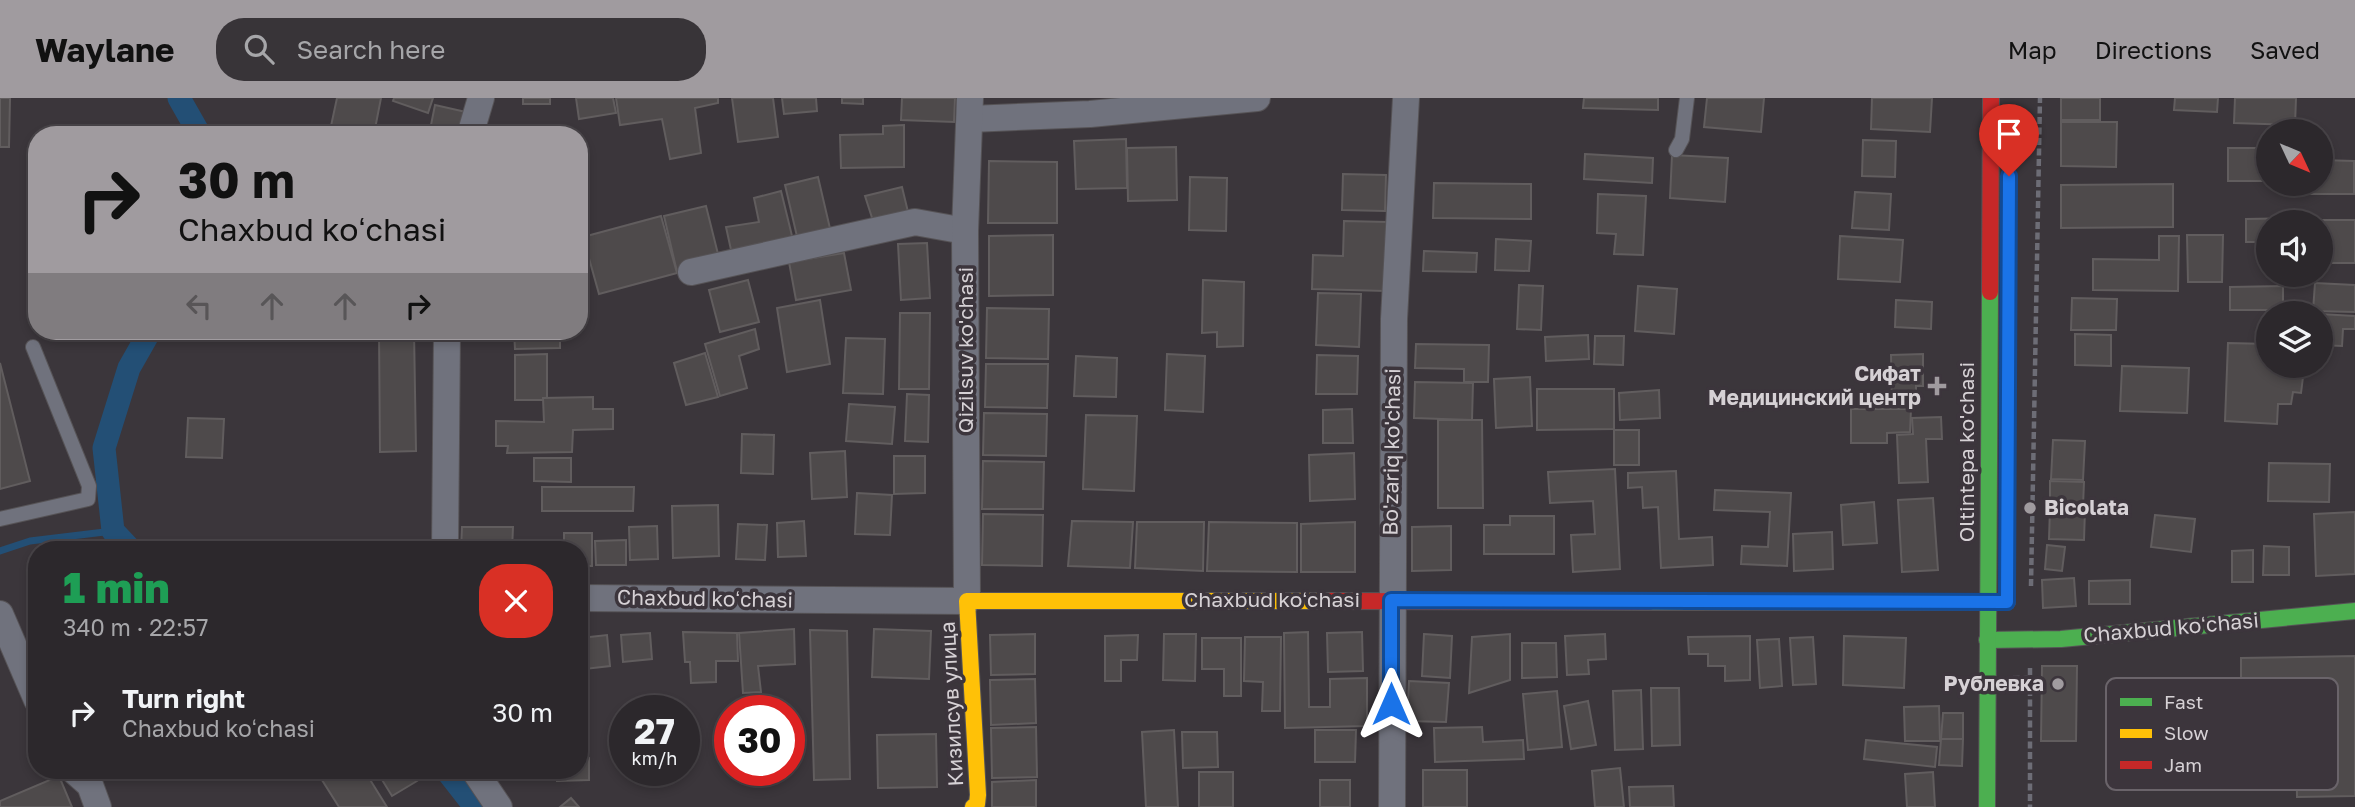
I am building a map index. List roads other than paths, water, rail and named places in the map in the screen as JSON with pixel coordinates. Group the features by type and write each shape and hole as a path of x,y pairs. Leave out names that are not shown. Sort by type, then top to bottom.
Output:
{"street":[{"path":"473,126 481,98"},
{"path":"970,108 1090,114 1257,98"},
{"name":"Bo'zariq ko'chasi","path":"1392,807 1394,318 1406,98"},
{"name":"Oltintepa ko'chasi","path":"1986,807 1990,98"},
{"name":"Qizilsuv ko'chasi","path":"967,601 965,231 970,108"},
{"path":"691,272 915,222 965,231"},
{"path":"445,541 447,340"},
{"name":"Chaxbud koʻchasi","path":"588,598 1987,602 2030,639 2355,611"},
{"name":"Кизилсув улица","path":"967,601 975,805"},
{"path":"0,614 28,679"},
{"name":"Chaxbud koʻchasi","path":"1987,640 2007,620"},
{"path":"83,779 90,785 98,807"},
{"path":"480,779 499,807"}],"lane":[{"path":"1676,150 1682,139 1687,98"},
{"path":"0,519 88,499 89,486 33,347"}],"waterway":[{"path":"179,98 195,126"},
{"path":"122,541 113,531 104,448 129,368 145,340"},
{"path":"30,541 113,531"},
{"path":"0,551 28,542"},
{"path":"453,779 475,807"}],"place":[{"name":"Сифат Медицинский центр","path":"1937,386"},
{"name":"Bicolata","path":"2030,508"},
{"name":"Рублевка","path":"2058,684"}]}
